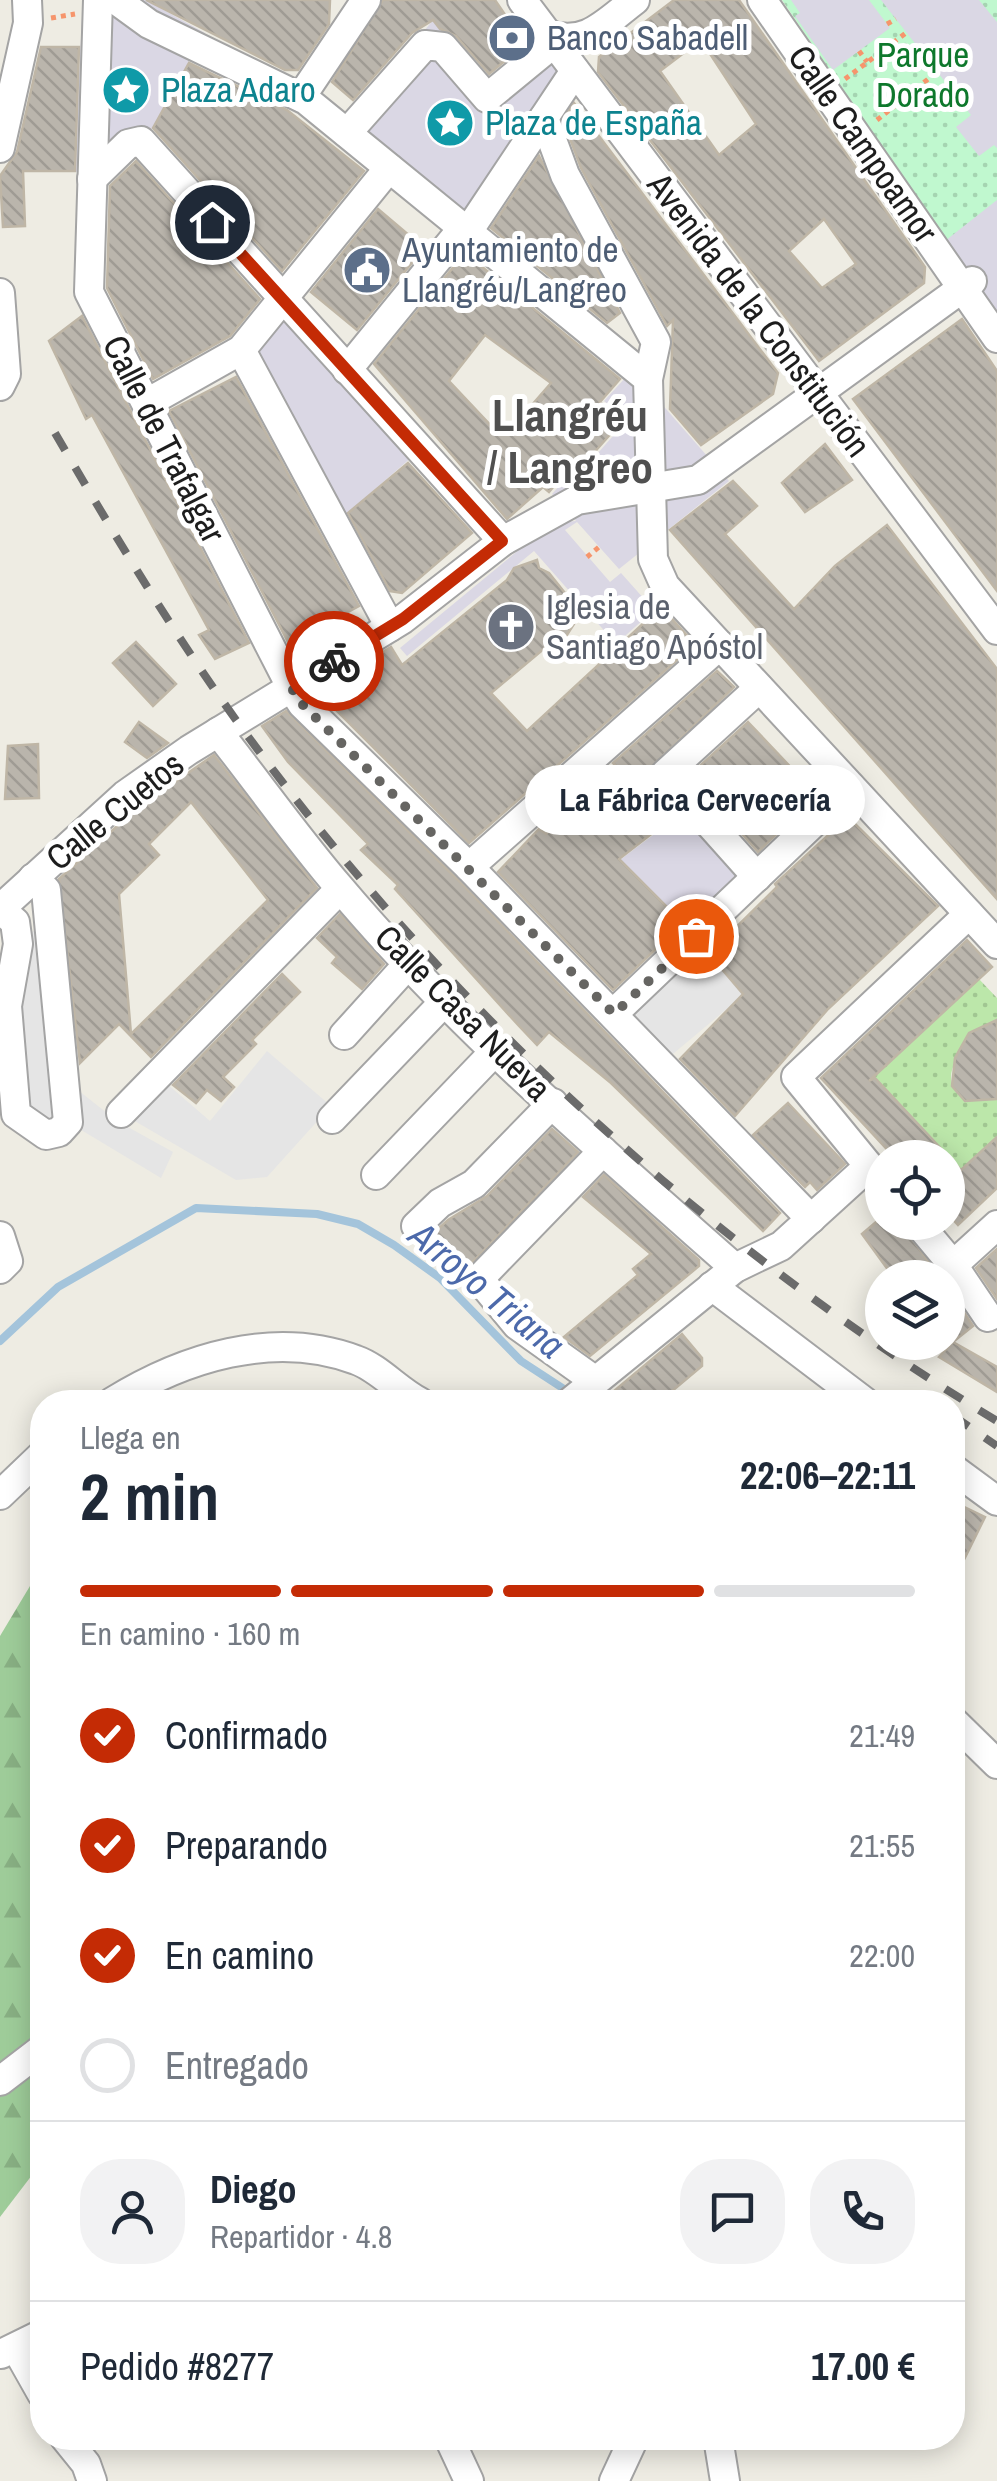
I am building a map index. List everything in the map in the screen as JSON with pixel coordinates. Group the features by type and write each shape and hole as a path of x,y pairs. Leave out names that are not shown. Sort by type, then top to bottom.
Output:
{"street":[{"name":"Avenida de la Constitución","path":"522,0 997,630"},
{"path":"346,131 425,45 443,46 487,98 550,39 584,39 635,0"},
{"name":"Calle Campoamor","path":"762,0 968,285 997,338"},
{"path":"304,98 360,2"},
{"path":"92,179 104,3 304,98 648,379"},
{"path":"0,148 28,11"},
{"path":"347,370 468,233 576,72 584,39"},
{"path":"544,118 565,175 656,342 648,379 657,572 997,944"},
{"path":"92,179 128,144 140,142 502,541"},
{"path":"147,403 240,350 389,168"},
{"name":"Calle de Trafalgar","path":"92,179 89,292 302,704 469,866 811,1219"},
{"name":"Calle Cuetos","path":"0,909 111,806 228,726 390,627 502,541 577,500 698,480 968,285"},
{"path":"0,294 6,374 0,386"},
{"path":"240,350 390,627"},
{"path":"469,866 720,645"},
{"path":"757,877 665,774 759,688"},
{"name":"Calle Casa Nueva","path":"228,726 340,889 496,1050 735,1268"},
{"path":"614,1014 851,787"},
{"path":"0,909 15,922 18,944 8,1006 16,1114 46,1135 59,1132 68,1122 46,890 33,878"},
{"path":"121,1113 340,889"},
{"path":"865,1161 796,1078 969,914"},
{"path":"344,1036 410,962"},
{"path":"332,1119 446,1000"},
{"path":"376,1175 496,1050"},
{"path":"416,1226 440,1203 474,1184 553,1104"},
{"path":"594,1380 517,1325 479,1279 604,1151"},
{"path":"583,1390 735,1268 781,1246 811,1219 865,1182"},
{"path":"959,1260 997,1226"},
{"path":"0,1236 8,1261 0,1269"},
{"path":"932,1240 949,1260"},
{"path":"965,1283 988,1318"},
{"path":"712,1286 848,1390"},
{"path":"136,1390 191,1363 250,1348 304,1347 359,1360 403,1390"},
{"path":"0,1495 30,1466"},
{"path":"965,1477 997,1500"},
{"path":"965,1733 997,1764"},
{"path":"0,2080 30,2058"},
{"path":"8,2352 30,2379"},
{"path":"75,2450 86,2464 92,2481"},
{"path":"455,2450 469,2481"},
{"path":"614,2481 628,2450"},
{"path":"720,2450 725,2481"}],"path":[{"path":"28,11 104,3"},
{"path":"887,24 896,19"},
{"path":"840,82 906,33"},
{"path":"859,51 868,62"},
{"path":"870,124 937,72"},
{"path":"587,557 599,547"}],"green space":[{"name":"Parque Dorado","path":"782,0 997,0 997,316"},
{"path":"979,979 997,998 997,1020 967,1047 953,1068 955,1090 965,1101 997,1098 997,1137 965,1166 965,1140 933,1140 874,1077"},
{"path":"30,1586 30,2178 0,2217 0,1636"}],"shaded area":[{"name":"Plaza Adaro","path":"83,0 146,0 205,33 154,126 104,180 74,171"},
{"name":"Parque Dorado","path":"791,0 869,0 890,28 833,70 795,16 800,13"},
{"path":"881,0 979,0 997,22 997,148 994,145 979,156 956,127 971,115"},
{"name":"Plaza de España","path":"433,20 477,77 490,77 547,34 577,74 473,238 344,130"},
{"path":"997,200 997,317 945,241"},
{"path":"283,302 420,450 335,524 241,350"},
{"path":"626,377 659,401 729,481 619,569 577,522 565,530 610,582 621,573 654,610 616,644 534,551 407,656 400,648 538,534 562,522 576,521 552,494 570,474 576,478 627,420 604,401"},
{"path":"693,805 757,877 696,935 620,860"},
{"path":"49,918 66,1103 79,1091 117,1121 173,1152 161,1178 68,1122 59,1132 16,1114 18,944"},
{"path":"696,935 747,992 662,1063 614,1013"},
{"path":"267,1051 331,1106 267,1177 236,1180 133,1120 166,1083 210,1121"}],"building":[{"path":"146,0 330,0 329,24 298,70 285,70"},
{"path":"383,0 495,0 525,44 489,74 456,36 440,29 433,20 412,33 353,100 332,82"},
{"path":"674,0 739,0 925,267 924,283 819,361 598,72 599,57","holes":["701,40 756,124 719,155 660,71","824,219 856,264 822,288 789,251"]},
{"path":"41,47 79,47 75,171 23,171 25,226 3,227 0,176 17,152"},
{"path":"189,63 287,110 364,171 282,271 153,128"},
{"path":"574,103 778,373 773,394 701,445 670,409 673,320 667,326 581,168 563,120"},
{"path":"539,156 620,313 607,323 491,228"},
{"path":"136,161 260,299 230,336 153,379 107,288 110,186"},
{"name":"Ayuntamiento de Llangréu/Langreo","path":"378,209 424,248 357,330 311,292"},
{"path":"465,253 620,379 600,402 623,420 575,474 569,468 549,492 543,487 507,519 374,364","holes":["485,335 551,383 510,430 506,426 498,433 449,381"]},
{"path":"82,316 249,643 215,659 199,635 209,630 92,415 86,419 49,341"},
{"path":"962,319 997,371 997,591 853,399"},
{"path":"236,377 359,606 289,644 169,411"},
{"path":"825,444 852,480 805,512 782,483"},
{"path":"408,463 472,533 402,593 390,591 348,513"},
{"path":"733,481 757,506 725,534 794,609 835,566 887,525 997,669 997,899 670,530"},
{"path":"537,560 539,568 549,573 581,613 565,638 552,642 491,693 527,731 661,607 692,641 692,647 469,843 318,692 391,647 402,665 507,580 514,568"},
{"path":"136,642 176,684 153,706 113,663"},
{"path":"717,671 734,687 648,770 651,785 677,814 619,859 683,923 613,990 498,872 539,829 546,834 618,768 613,763"},
{"path":"286,711 457,879 780,1213 763,1231 611,1083 549,1032 537,1045 519,1026 395,889 398,885 361,850 368,844 288,762 262,726"},
{"path":"139,722 168,743 147,758 125,742"},
{"path":"748,722 817,795 758,852 690,775"},
{"path":"38,744 39,798 5,799 8,746"},
{"path":"214,755 317,888 151,1057 119,1024 80,1063 59,879 136,809","holes":["191,802 268,900 131,1034 119,894 159,855 149,844"]},
{"path":"848,817 938,906 828,1009 735,1116 680,1059 743,994 709,954 777,887 775,884"},
{"path":"340,914 384,964 362,989 332,963 337,957 317,938"},
{"path":"967,940 992,967 869,1081 875,1078 933,1140 878,1140 821,1078"},
{"path":"282,974 300,992 252,1040 256,1044 223,1077 234,1087 221,1101 207,1090 196,1103 173,1085"},
{"path":"997,1020 997,1099 965,1101 952,1086 955,1058 969,1033"},
{"path":"788,1103 845,1164 817,1190 810,1182 805,1187 753,1135"},
{"path":"552,1129 578,1152 464,1271 429,1237 487,1196"},
{"path":"997,1137 997,1188 965,1218 965,1166"},
{"path":"604,1175 699,1260 699,1266 590,1356 564,1337 638,1275 633,1269 651,1254 583,1197"},
{"path":"866,1240 913,1240 927,1260 881,1260"},
{"path":"997,1249 997,1299 976,1268"},
{"path":"965,1314 973,1326 965,1332"},
{"path":"682,1334 702,1358 702,1366 673,1390 615,1390"},
{"path":"965,1349 997,1367 997,1392 944,1360 965,1360"},
{"path":"965,1507 985,1517 965,1558"}],"waterway":[{"name":"Arroyo Triana","path":"0,1341 58,1287 196,1208 317,1214 358,1224 394,1245 440,1278 521,1361 564,1389"}],"railway":[{"path":"55,433 142,579 236,720 315,824 399,923 488,1018 582,1109 679,1194 781,1275 948,1390"},
{"path":"965,1401 997,1421"},
{"path":"965,1424 997,1446"}],"way so far":[{"path":"334,661 291,687 302,704 614,1014 696,936"}],"place":[{"name":"Banco Sabadell","path":"512,38"},
{"name":"Plaza Adaro","path":"126,90"},
{"name":"Plaza de España","path":"450,123"},
{"name":"Ayuntamiento de Llangréu/Langreo","path":"367,270"},
{"name":"Iglesia de Santiago Apóstol","path":"511,627"},
{"name":"La Fábrica Cervecería","path":"696,936"}],"district":[{"name":"Llangréu / Langreo","path":"570,441"}],"route":[{"path":"212,222 502,541 403,619 334,661"}]}
